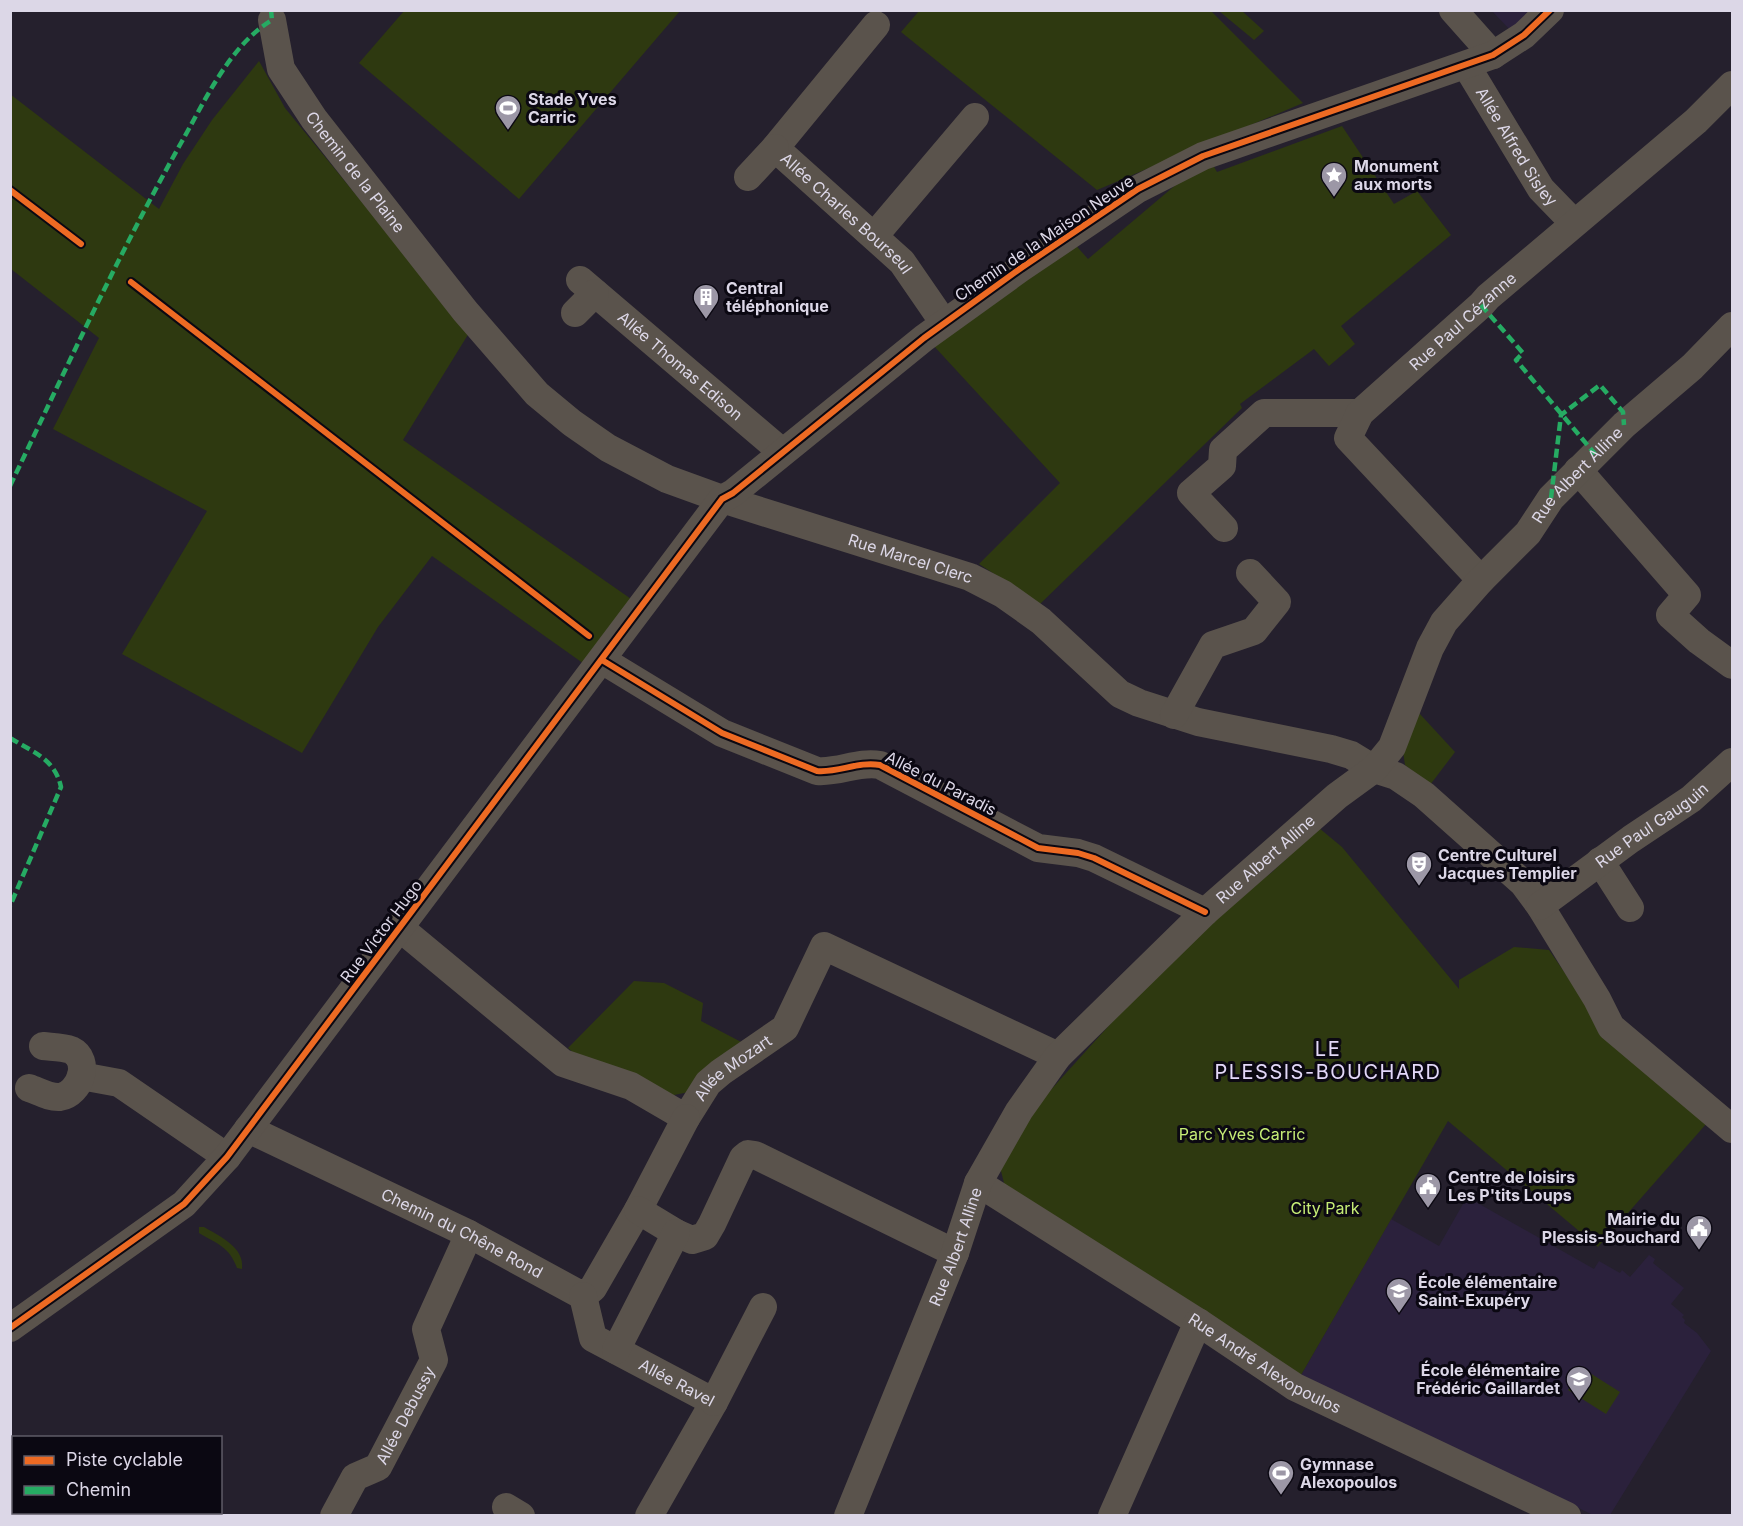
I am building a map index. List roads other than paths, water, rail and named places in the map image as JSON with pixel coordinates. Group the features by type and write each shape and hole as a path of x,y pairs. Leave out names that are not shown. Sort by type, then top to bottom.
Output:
{"street":[{"path":"1453,10 1494,55"},
{"name":"Chemin de la Maison Neuve","path":"722,499 734,493 944,323 1138,189 1192,161 1494,55 1524,35 1550,10"},
{"name":"Chemin de la Plaine","path":"272,21 281,69 315,119 465,311"},
{"name":"Allée Charles Bourseul","path":"876,25 775,147 875,235 902,262 944,323"},
{"name":"Allée Alfred Sisley","path":"1466,65 1541,189 1574,224"},
{"name":"Rue Paul Cézanne","path":"1481,580 1348,438 1360,413 1481,306 1488,297 1696,121 1732,85"},
{"path":"875,235 975,117"},
{"path":"748,177 775,147"},
{"name":"Allée Thomas Edison","path":"575,314 588,287 782,452"},
{"name":"Rue Marcel Clerc","path":"465,311 537,394 572,423 608,448 667,479 722,499 970,577 988,585 1041,621 1120,694 1152,709 1331,749 1351,755 1374,769 1396,776 1424,795 1523,883 1540,906 1597,999 1611,1027 1729,1118"},
{"name":"Rue Albert Alline","path":"848,1515 955,1253 978,1183 1019,1111 1058,1056 1205,912 1337,796 1374,769 1392,747 1444,622 1481,580 1528,533 1551,498 1578,470 1624,425 1692,367 1732,326"},
{"path":"1224,528 1191,493 1222,466 1223,450 1264,413 1360,413"},
{"path":"1578,470 1687,595 1670,615 1699,641 1732,665"},
{"name":"Rue Victor Hugo","path":"10,1328 184,1204 227,1157 722,499"},
{"path":"1174,715 1213,645 1254,631 1277,602 1250,573"},
{"name":"Allée du Paradis","path":"602,660 722,733 817,771 831,772 867,762 880,765 1038,848 1078,853 1094,858 1205,912"},
{"name":"Rue Paul Gauguin","path":"1540,906 1600,861 1691,799 1732,762"},
{"path":"1600,861 1630,908"},
{"name":"Allée Mozart","path":"400,928 563,1063 631,1086 686,1118 708,1083 785,1028 824,946 1058,1056"},
{"path":"29,1088 54,1097 62,1097 72,1093 81,1076 79,1059 70,1049 43,1046"},
{"path":"81,1076 119,1083 227,1157"},
{"path":"588,1292 638,1210 686,1118"},
{"name":"Chemin du Chêne Rond","path":"248,1130 588,1292"},
{"path":"638,1210 692,1240 705,1236 743,1158 748,1154 755,1155 955,1253"},
{"name":"Rue André Alexopoulos","path":"978,1183 1198,1322 1295,1387 1567,1515"},
{"path":"616,1350 676,1233"},
{"name":"Allée Debussy","path":"334,1515 355,1477 378,1467 434,1360 426,1329 470,1234"},
{"name":"Allée Ravel","path":"588,1292 593,1338 714,1402 648,1515"},
{"path":"714,1402 763,1307"},
{"path":"1112,1515 1198,1322"}],"place":[{"name":"Stade Yves Carric","path":"508,131"},
{"name":"Monument aux morts","path":"1334,198"},
{"name":"Central téléphonique","path":"706,320"},
{"name":"Centre Culturel Jacques Templier","path":"1419,887"},
{"name":"Centre de loisirs Les P'tits Loups","path":"1428,1209"},
{"name":"Mairie du Plessis-Bouchard","path":"1699,1251"},
{"name":"École élémentaire Saint-Exupéry","path":"1399,1314"},
{"name":"École élémentaire Frédéric Gaillardet","path":"1579,1402"},
{"name":"Gymnase Alexopoulos","path":"1281,1496"}],"district":[{"name":"LE PLESSIS-BOUCHARD","path":"1328,1060"}],"park label":[{"name":"Parc Yves Carric","path":"1242,1134"},
{"name":"City Park","path":"1325,1208"}]}
